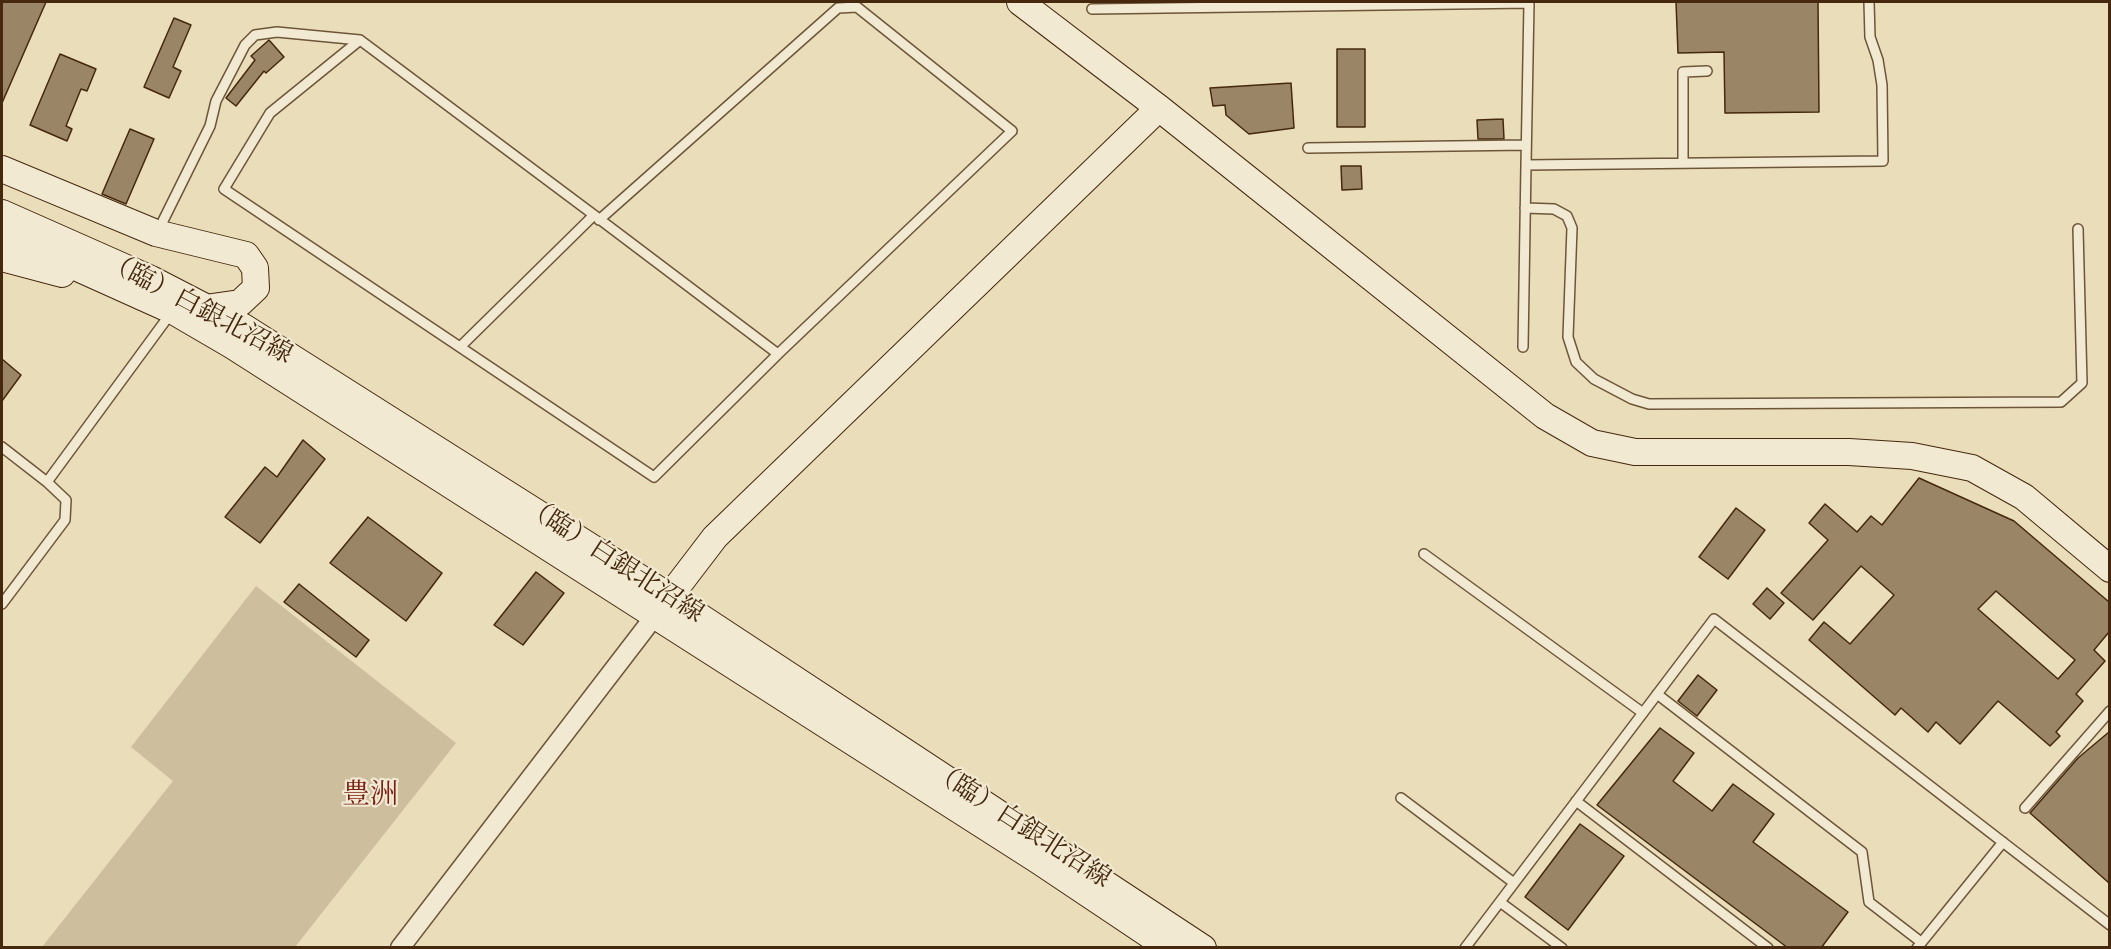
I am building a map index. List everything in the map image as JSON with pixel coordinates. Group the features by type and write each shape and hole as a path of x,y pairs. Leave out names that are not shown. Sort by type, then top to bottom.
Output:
{"street":[{"path":"1020,2 1159,108 1545,416 1592,443 1635,452 1849,452 1912,456 1972,468 2024,497 2109,569"},
{"path":"400,948 716,537 1159,108"},
{"path":"2,169 156,234 246,255 255,268 253,318 264,340"},
{"name":"（臨）白銀北沼線","path":"2,213 152,279 264,340 670,597 1203,948"},
{"name":"（臨）白銀北沼線","path":"2,234 173,311 325,404 654,617 1040,861 1169,948"},
{"path":"2,258 139,295"},
{"path":"205,308 240,303 256,288"}],"lane":[{"path":"1526,165 1883,160 1882,86 1878,60 1870,37 1869,2"},
{"path":"1092,9 1529,3 1523,347"},
{"path":"360,40 270,113 224,189 654,477 778,354 1012,131 858,7 838,8 596,218 460,347"},
{"path":"156,234 210,126 216,101 244,45 255,35 277,32 360,40 778,354"},
{"path":"1683,163 1683,72 1707,71"},
{"path":"1308,148 1526,145"},
{"path":"1526,208 1554,210 1567,216 1572,228 1568,337 1576,362 1594,379 1632,399 1649,404 2061,402 2082,383 2078,229"},
{"path":"47,482 173,311"},
{"path":"2,447 66,500 65,520 2,604"},
{"path":"1424,554 1643,713"},
{"path":"1465,948 1714,619 2109,925"},
{"path":"1657,694 1862,852 1869,902 1919,945 2003,842"},
{"path":"2025,808 2109,711"},
{"path":"1401,798 1514,883"},
{"path":"1576,801 1768,948"},
{"path":"1500,902 1562,948"}],"shaded area":[{"path":"256,586 456,743 295,947 42,947 173,781 131,747"}],"building":[{"path":"2,2 46,2 2,103"},
{"path":"1676,2 1818,2 1819,112 1725,113 1724,52 1678,53"},
{"path":"174,18 191,25 173,67 181,71 169,98 144,87"},
{"path":"269,40 284,57 266,73 264,71 236,106 226,98 255,60 251,56"},
{"path":"1337,49 1365,49 1365,127 1337,127"},
{"path":"60,54 96,69 87,91 81,89 66,126 72,129 67,141 30,125"},
{"path":"1291,83 1294,128 1249,134 1226,115 1225,105 1213,106 1210,88"},
{"path":"1503,119 1504,139 1478,139 1477,120"},
{"path":"130,129 154,139 126,204 102,194"},
{"path":"1341,166 1361,166 1362,189 1342,190"},
{"path":"2,359 21,375 2,401"},
{"path":"303,440 325,459 260,543 225,517 265,467 277,477"},
{"path":"1919,478 2014,521 2109,602 2109,632 2094,650 2105,661 2076,694 2083,701 2056,732 2060,736 2050,746 1998,701 1960,744 1936,722 1928,732 1901,708 1895,715 1809,640 1824,622 1850,644 1894,595 1861,566 1813,620 1781,593 1828,540 1809,523 1825,504 1857,532 1871,516 1882,525","holes":["1996,591 2075,660 2058,679 1978,609"]},
{"path":"1736,508 1765,530 1728,579 1699,557"},
{"path":"368,517 442,573 406,621 330,563"},
{"path":"536,572 564,593 523,645 494,625"},
{"path":"299,584 369,640 356,657 284,602"},
{"path":"1767,588 1784,603 1770,619 1753,604"},
{"path":"1698,675 1717,690 1697,716 1678,701"},
{"path":"1660,728 1694,753 1673,781 1712,811 1733,784 1774,814 1753,842 1848,912 1821,948 1788,948 1597,805"},
{"path":"2109,732 2109,883 2030,813 2078,758"},
{"path":"1580,824 1624,856 1568,930 1525,897"}],"district":[{"name":"豊洲","path":"370,797"}]}
